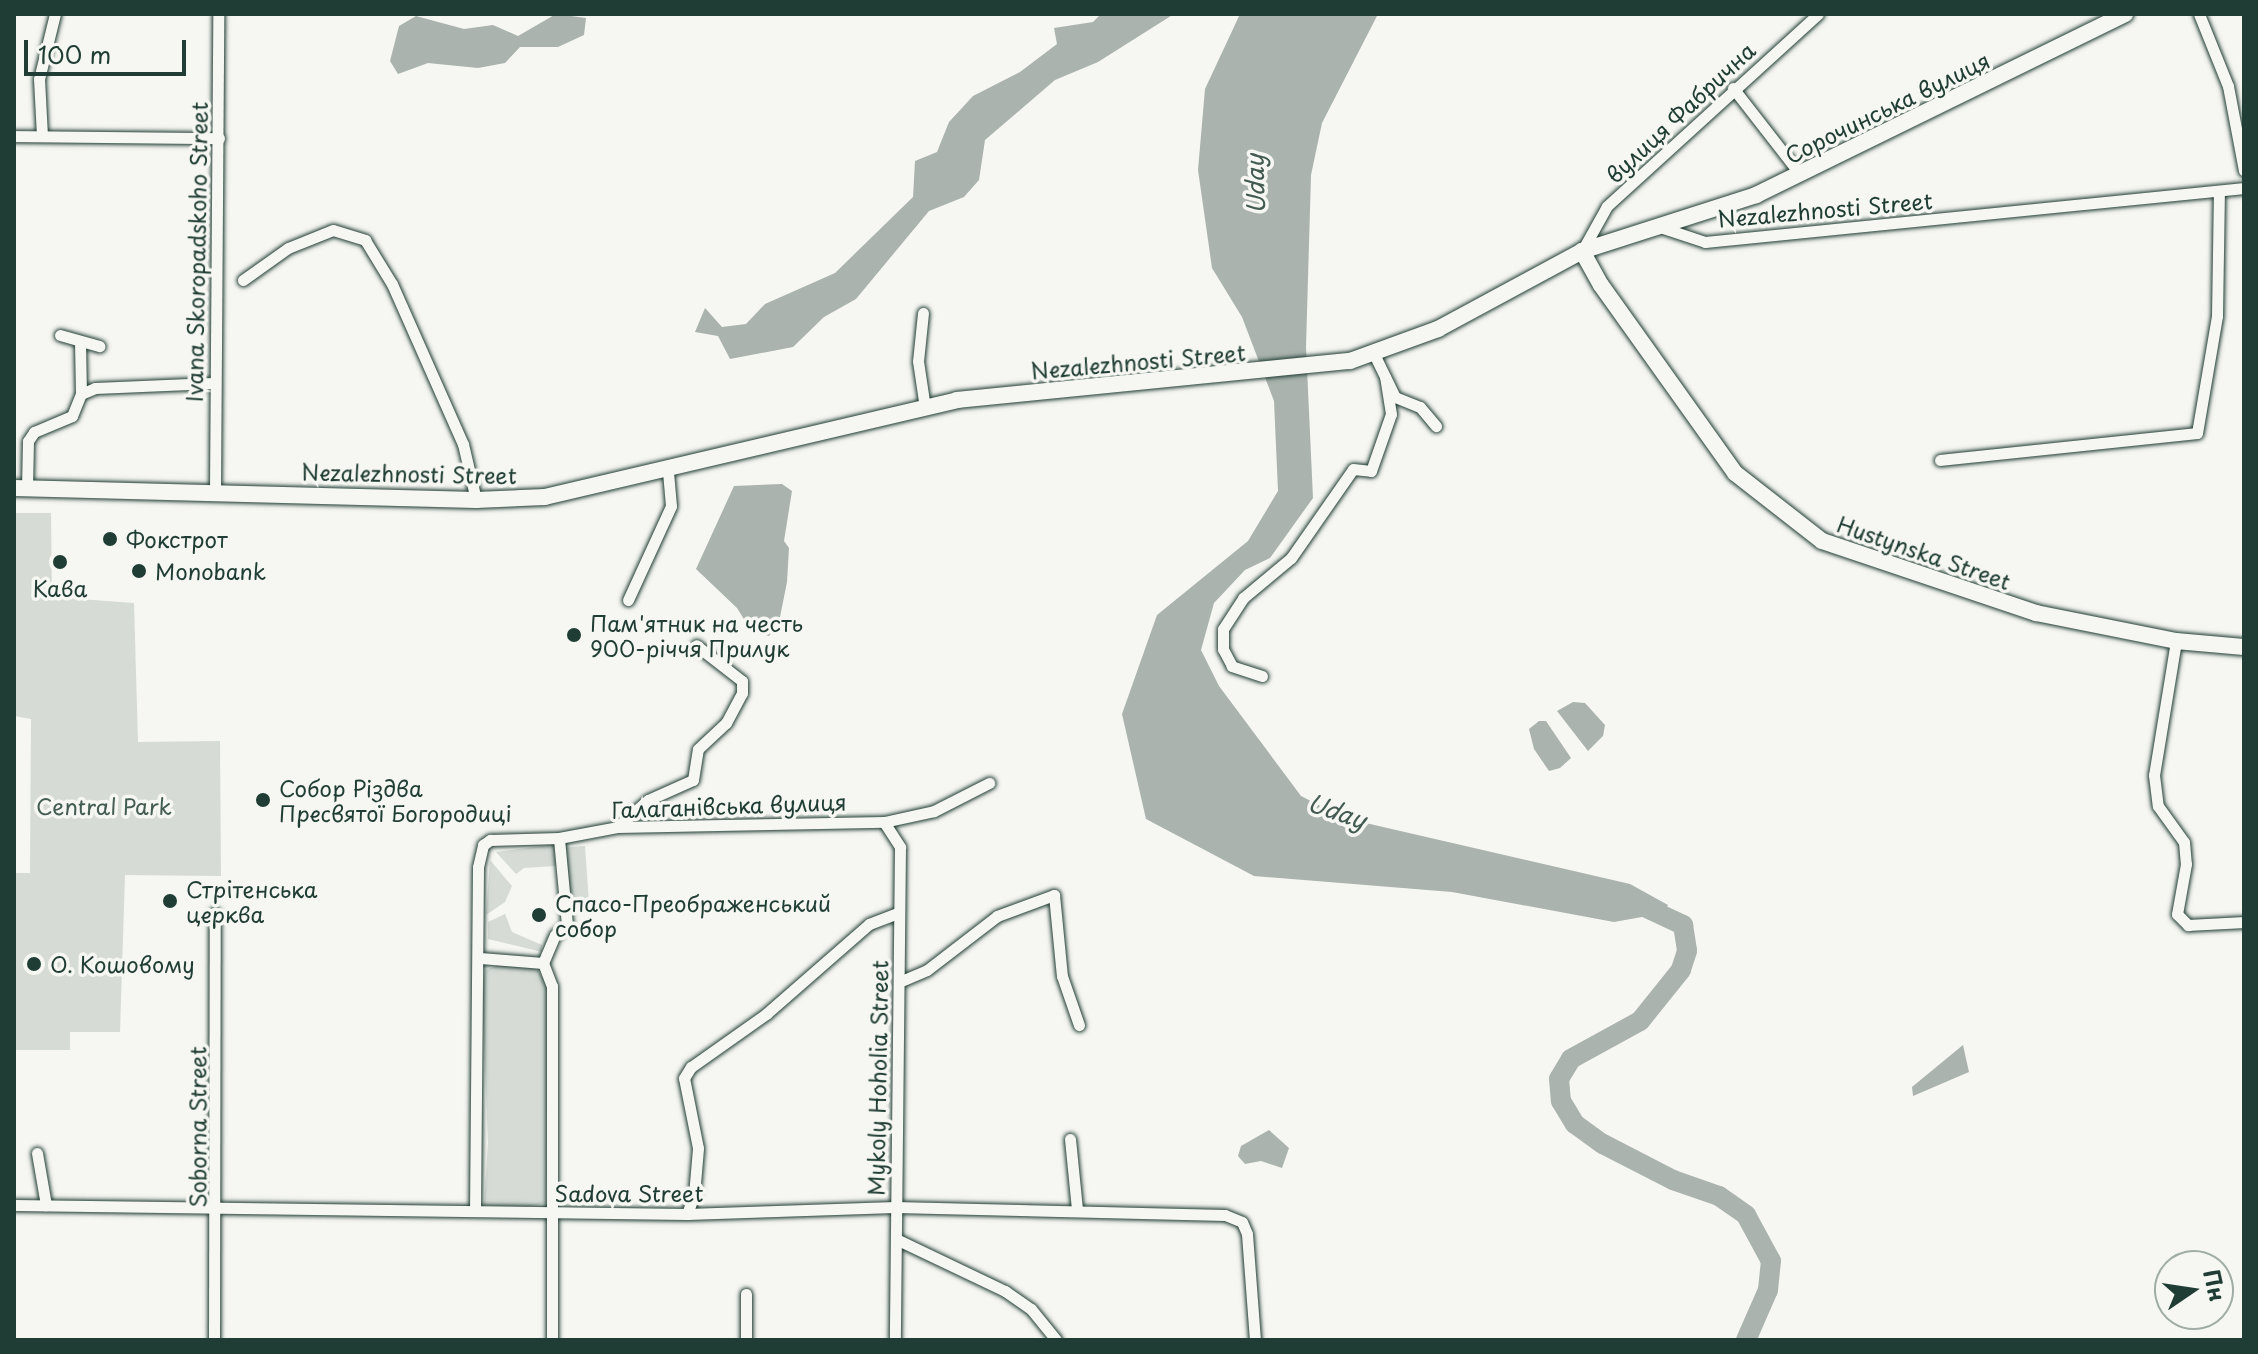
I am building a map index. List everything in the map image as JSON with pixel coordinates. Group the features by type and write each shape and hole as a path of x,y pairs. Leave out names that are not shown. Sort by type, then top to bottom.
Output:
{"main road":[{"name":"Сорочинська вулиця","path":"1663,228 1800,174 2125,14"},
{"name":"Nezalezhnosti Street","path":"20,488 215,490 476,500 545,497 668,471 957,400 1235,375 1350,361 1438,329 1582,251 1663,228"},
{"name":"Hustynska Street","path":"1582,251 1601,285 1735,473 1822,541 2036,613 2176,641 2244,647"}],"street":[{"path":"42,136 39,79 55,14"},
{"name":"Ivana Skoropadskoho Street","path":"215,490 213,383 219,138 218,14"},
{"name":"вулиця Фабрична","path":"1582,251 1607,206 1733,88 1818,14"},
{"path":"2199,14 2228,86 2244,171"},
{"path":"1733,88 1800,174"},
{"path":"14,136 219,138"},
{"name":"Nezalezhnosti Street","path":"1663,228 1705,242 2244,188"},
{"path":"1940,460 2197,433 2217,316 2219,191"},
{"path":"243,280 288,248 333,230 365,240 392,284 463,444 476,500"},
{"path":"923,313 918,361 925,408"},
{"path":"60,335 99,346"},
{"path":"20,488 28,441 34,432 72,416 81,394 80,342"},
{"path":"1374,354 1395,397 1420,407 1436,426"},
{"path":"1262,676 1232,666 1223,649 1223,629 1243,598 1291,558 1353,469 1371,471 1391,414 1385,377"},
{"path":"81,394 95,388 213,383"},
{"path":"628,600 671,506 668,471"},
{"path":"2176,641 2154,775 2158,806 2184,842 2186,864 2177,914 2188,925 2244,922"},
{"path":"617,827 648,800 693,780 698,749 726,723 742,693 742,681 696,645"},
{"name":"Галаганівська вулиця","path":"480,958 478,867 483,845 490,840 559,838 617,827 884,822 934,811 989,783"},
{"name":"Mykoly Hoholia Street","path":"884,822 900,847 895,1340"},
{"path":"552,1340 555,1000 543,963 555,935 567,925 559,838"},
{"path":"899,982 927,970 997,916 1054,895 1062,976 1079,1025"},
{"name":"Soborna Street","path":"214,1340 217,1205 215,913"},
{"path":"687,1214 694,1195 698,1148 684,1078 691,1067 766,1014 869,924 897,913"},
{"path":"475,1211 480,958 543,963"},
{"path":"1070,1139 1077,1209"},
{"path":"37,1153 46,1205"},
{"name":"Sadova Street","path":"14,1205 217,1205 687,1214 895,1207 1077,1209 1225,1215 1242,1222 1247,1234 1255,1340"},
{"path":"896,1239 1005,1291 1031,1309 1056,1340"},
{"path":"746,1294 746,1340"}],"green space":[{"name":"Central Park","path":"14,513 51,513 52,597 134,603 138,742 220,741 221,876 125,875 120,1032 70,1032 70,1050 14,1050 14,873 30,873 31,719 14,716"},
{"path":"556,844 556,866 524,868 516,874 496,852"},
{"path":"585,846 589,910 570,911 565,847"},
{"path":"490,860 512,886 505,902 486,915"},
{"path":"505,914 512,932 542,945 542,952 488,939 488,922"},
{"path":"497,966 533,966 548,983 546,1203 526,1207 484,1205 488,1143 482,994 485,970"}],"water":[{"path":"556,14 586,18 584,35 558,47 520,47 505,63 478,68 428,63 398,74 390,61 399,26 416,16 464,29 493,25 518,36"},
{"path":"1101,14 1174,14 1098,62 1055,80 985,140 979,180 964,197 929,211 856,299 824,317 793,347 730,359 718,336 695,332 705,308 722,327 746,324 765,304 835,273 913,197 915,161 937,152 949,122 973,96 1020,72 1057,44 1054,28 1093,22"},
{"path":"1240,14 1378,14 1322,123 1311,175 1306,347 1313,498 1270,558 1245,570 1214,603 1201,650 1219,686 1301,796 1344,818 1630,884 1668,905 1664,913 1614,922 1452,892 1254,876 1146,819 1122,714 1157,615 1248,541 1278,491 1274,401 1242,317 1212,268 1198,170 1205,89"},
{"path":"782,484 792,491 784,541 789,548 787,582 779,622 769,636 752,632 737,608 696,569 734,486"},
{"path":"1573,702 1585,703 1605,725 1603,736 1588,751 1557,711"},
{"path":"1539,721 1546,721 1571,758 1560,768 1549,771 1534,749 1529,729"},
{"path":"1963,1045 1969,1072 1913,1096 1912,1087"},
{"path":"1269,1130 1289,1148 1282,1168 1261,1161 1245,1164 1238,1156 1241,1146"}],"waterway":[{"name":"Uday","path":"1638,904 1683,925 1687,951 1681,970 1640,1021 1571,1059 1559,1079 1561,1101 1575,1124 1603,1144 1673,1180 1719,1196 1746,1215 1771,1261 1768,1290 1746,1340"}],"place":[{"name":"Фокстрот","path":"110,539"},
{"name":"Кава","path":"60,562"},
{"name":"Monobank","path":"139,571"},
{"name":"Пам'ятник на честь 900-річчя Прилук","path":"574,635"},
{"name":"Собор Різдва Пресвятої Богородиці","path":"263,800"},
{"name":"Стрітенська церква","path":"170,901"},
{"name":"Спасо-Преображенський собор","path":"539,915"},
{"name":"О. Кошовому","path":"34,964"}]}
